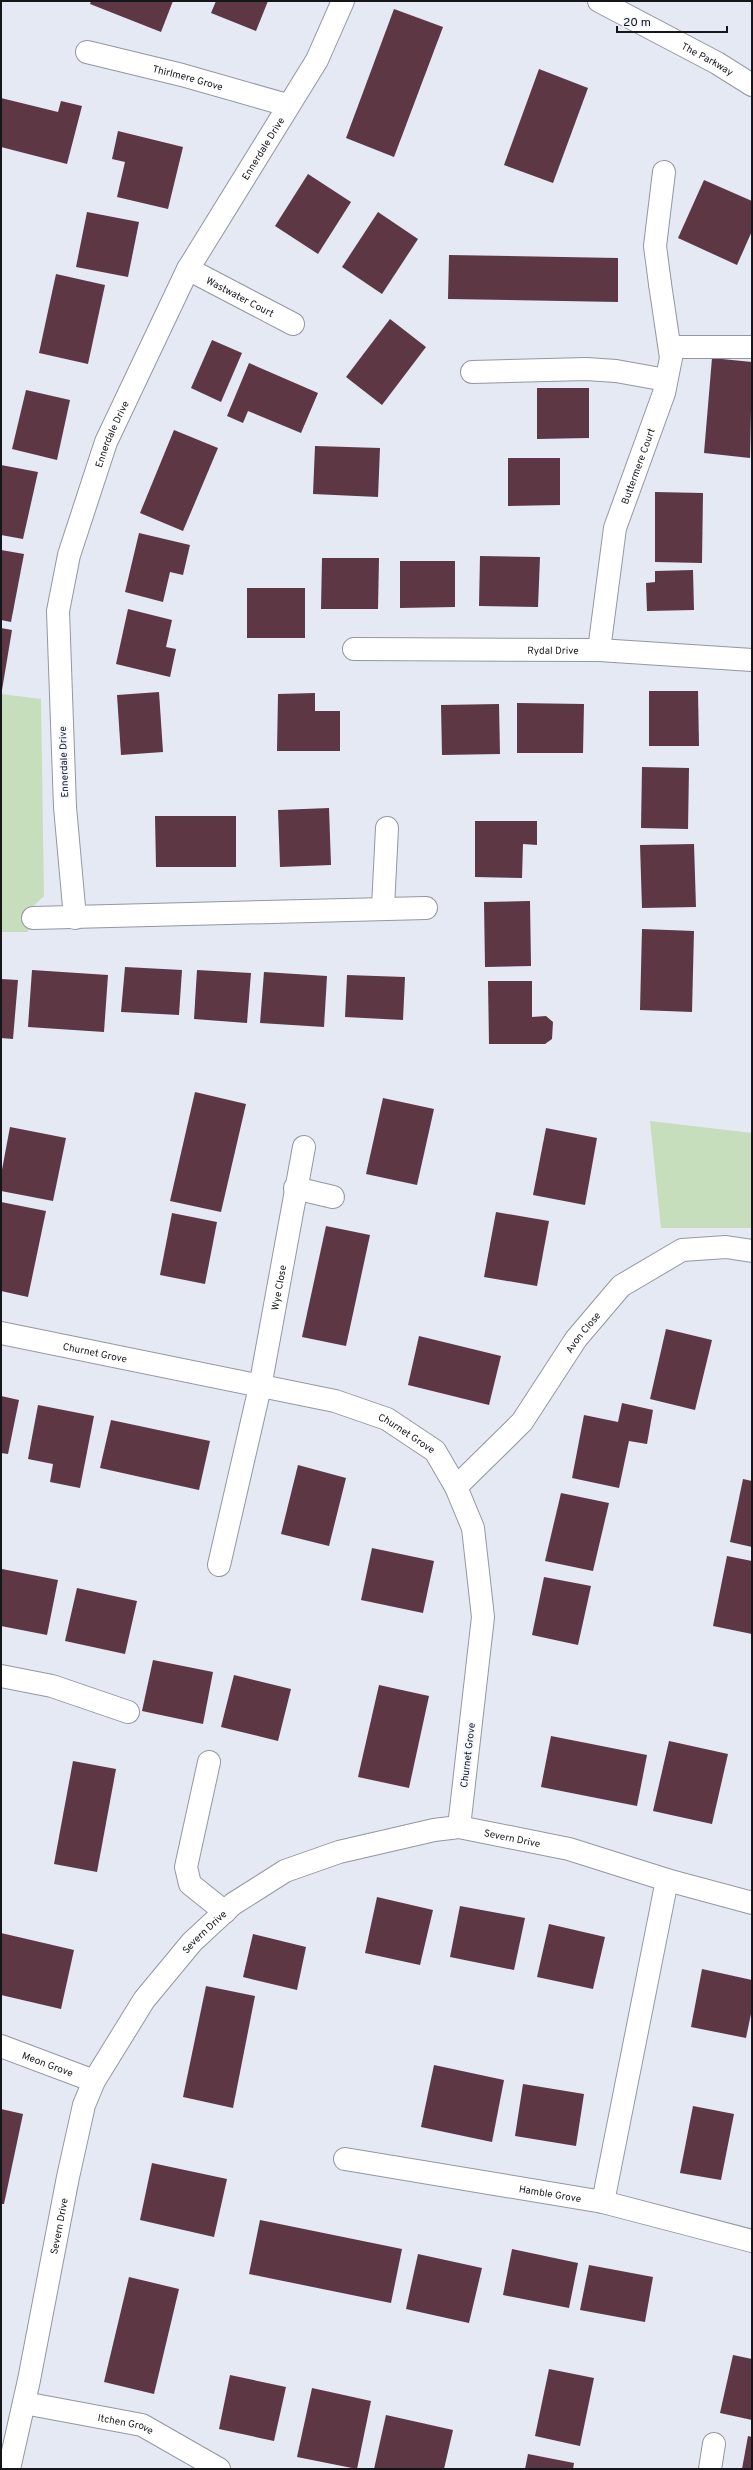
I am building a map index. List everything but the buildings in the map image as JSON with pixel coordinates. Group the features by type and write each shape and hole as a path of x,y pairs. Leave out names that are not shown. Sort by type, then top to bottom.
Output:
{"street":[{"name":"Ennerdale Drive","path":"75,918 65,807 58,611 69,555 106,442 188,269 287,105 317,60 343,1"},
{"name":"The Parkway","path":"599,1 718,63 752,85"},
{"name":"Thirlmere Grove","path":"87,52 182,75 287,105"},
{"name":"Buttermere Court","path":"599,650 615,528 664,393 671,358 655,246 664,172"},
{"name":"Wastwater Court","path":"188,269 293,324"},
{"path":"670,347 752,347"},
{"path":"472,372 586,369 616,371 666,380"},
{"name":"Rydal Drive","path":"354,649 599,650 752,660"},
{"path":"384,907 386,828"},
{"path":"33,918 75,918 384,907 426,908"},
{"name":"Wye Close","path":"219,1564 260,1387 295,1188 304,1147"},
{"path":"295,1188 333,1197"},
{"name":"Avon Close","path":"456,1487 522,1422 576,1339 621,1286 682,1250 726,1247 752,1251"},
{"name":"Churnet Grove","path":"1,1333 260,1387 335,1401 387,1419 435,1451 456,1487 473,1528 483,1617 459,1827"},
{"path":"1,1676 52,1686 128,1712"},
{"path":"209,1762 186,1867 190,1884 225,1912"},
{"name":"Severn Drive","path":"9,2469 24,2402 68,2177 84,2106 94,2082 144,2000 192,1942 233,1904 285,1871 339,1852 434,1830 459,1827 569,1849 667,1880 752,1903"},
{"path":"603,2202 667,1880"},
{"name":"Meon Grove","path":"1,2046 94,2082"},
{"name":"Hamble Grove","path":"346,2159 603,2202 752,2241"},
{"name":"Itchen Grove","path":"24,2402 142,2425 219,2469"},
{"path":"710,2469 714,2444"}],"green space":[{"path":"1,694 41,699 44,896 29,910 28,932 1,932"},
{"path":"650,1121 752,1133 752,1228 661,1228"}]}
